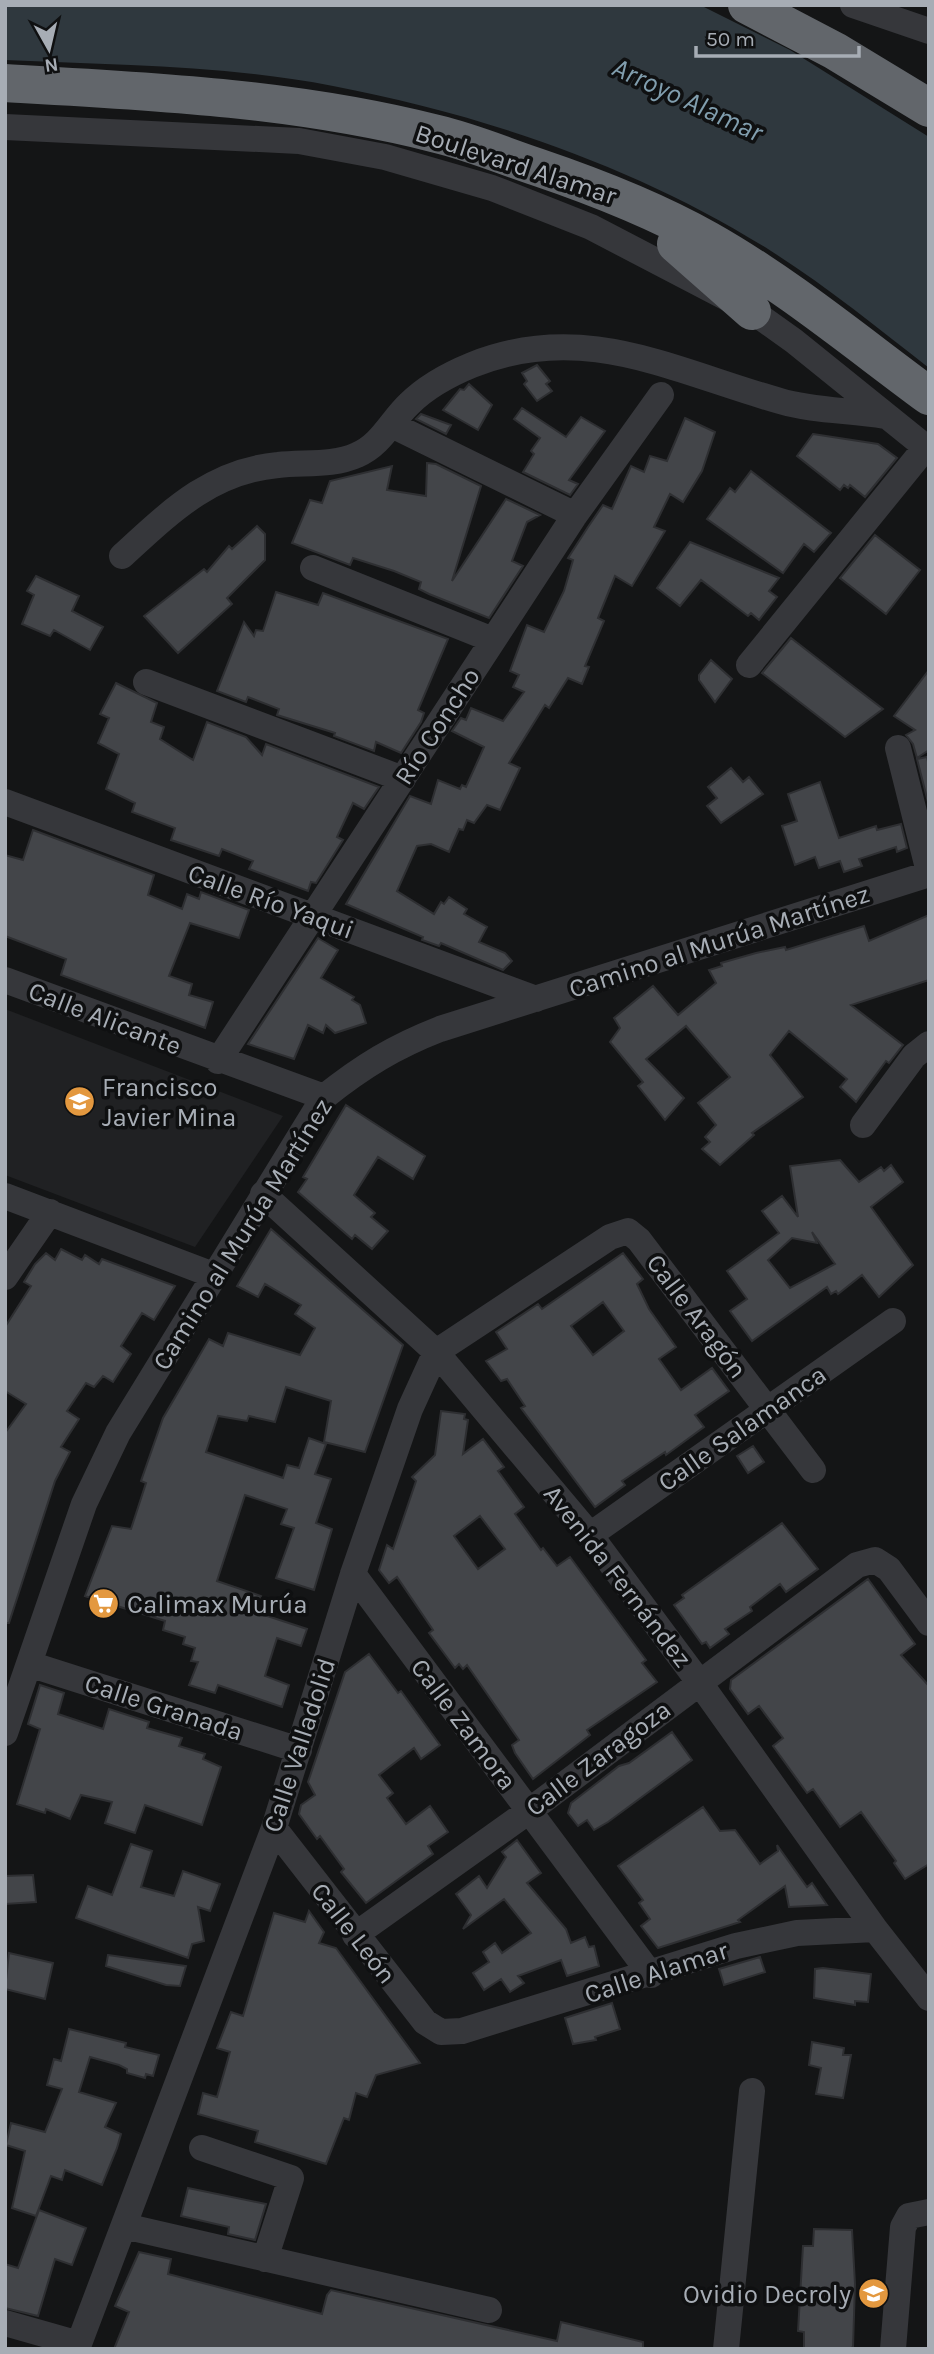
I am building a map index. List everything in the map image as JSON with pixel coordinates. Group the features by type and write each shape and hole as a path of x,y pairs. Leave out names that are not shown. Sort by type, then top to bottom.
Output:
{"highway":[{"path":"747,5 835,51 929,108"},
{"name":"Boulevard Alamar","path":"5,83 200,95 282,104 437,134 594,186 654,211 710,241 805,305 929,396"},
{"path":"594,186 696,260 752,311"}],"street":[{"path":"853,5 929,31"},
{"path":"5,127 299,141 385,157 492,188 592,227 752,311 892,418 927,449 749,665"},
{"path":"122,556 158,523 208,484 240,471 277,465 333,462 356,456 372,447 408,404 432,385 471,366 520,349 553,346 610,352 681,367 782,402 892,418"},
{"name":"Río Concho","path":"218,1061 310,916 575,515 662,395"},
{"path":"393,425 575,515"},
{"path":"313,568 493,640"},
{"path":"146,682 403,779"},
{"path":"898,748 929,873"},
{"name":"Calle Río Yaqui","path":"5,802 536,999"},
{"name":"Camino al Murúa Martínez","path":"5,1733 84,1504 118,1433 262,1194 324,1097 366,1063 398,1045 440,1029 929,873"},
{"name":"Calle Alicante","path":"5,980 218,1061 324,1097"},
{"path":"863,1125 914,1056 929,1044"},
{"name":"Avenida Fernández","path":"262,1194 436,1352 590,1535 699,1682 875,1929 929,1998"},
{"path":"5,1196 213,1275"},
{"path":"5,1277 50,1212"},
{"name":"Calle Aragón","path":"436,1352 610,1237 628,1231 639,1240 813,1470"},
{"name":"Calle Salamanca","path":"590,1535 893,1321"},
{"name":"Calle Valladolid","path":"78,2346 274,1828 353,1574 411,1409 436,1352"},
{"name":"Calle Zaragoza","path":"355,1935 529,1811 857,1565 875,1560 889,1569 929,1623"},
{"name":"Calle Zamora","path":"353,1574 650,1975"},
{"name":"Calle Granada","path":"29,1664 299,1750"},
{"name":"Calle León","path":"274,1828 425,2022 440,2032"},
{"name":"Calle Alamar","path":"440,2032 462,2031 650,1975 736,1946 797,1933 875,1929"},
{"path":"726,2349 752,2091"},
{"path":"202,2148 291,2178 265,2259"},
{"path":"893,2349 903,2227 909,2216 929,2212"},
{"path":"124,2226 489,2310"},
{"path":"5,2323 78,2346"}],"shaded area":[{"path":"5,1009 283,1116 195,1247 5,1175"}],"water":[{"name":"Arroyo Alamar","path":"5,5 700,5 790,50 929,137 929,368 791,264 721,221 669,194 560,148 447,112 292,79 169,67 5,60"}],"building":[{"path":"537,365 550,381 546,384 552,391 537,401 524,384 527,381 522,373"},
{"path":"469,384 492,405 478,430 443,410 460,389 464,390"},
{"path":"522,408 566,437 581,417 605,431 569,480 578,484 570,495 523,472 534,454 531,451 540,438 514,419"},
{"path":"421,414 451,425 446,434 416,419"},
{"path":"685,418 715,432 702,471 683,502 670,494 654,527 665,531 632,586 615,576 598,618 604,621 585,666 589,667 582,684 568,678 549,708 545,705 509,763 520,768 500,810 487,805 474,823 467,820 463,830 459,829 449,852 431,844 417,846 397,891 434,914 441,902 444,904 449,897 467,909 464,914 487,927 479,942 505,953 512,961 503,970 441,943 439,946 422,940 423,937 346,904 410,796 431,804 438,780 460,789 462,785 466,787 484,747 452,731 461,718 466,720 471,708 503,721 524,692 513,687 519,675 510,671 527,625 544,632 564,591 573,560 568,558 588,527 603,505 612,509 631,466 644,472 650,456 667,461"},
{"path":"813,434 878,444 897,458 865,497 850,485 848,488 844,485 840,490 797,456"},
{"path":"427,463 436,464 481,486 452,581 506,499 540,515 527,522 512,561 523,566 489,618 429,594 419,589 421,582 394,571 353,558 350,565 292,543 310,500 322,503 330,481 392,466 387,490 426,496"},
{"path":"751,471 831,533 814,552 804,544 783,573 707,519 730,488 735,492"},
{"path":"257,526 265,534 265,560 227,598 232,604 178,653 144,616 204,569 207,572 229,546 232,549"},
{"path":"875,535 920,570 886,614 840,578"},
{"path":"690,542 779,578 769,591 777,597 759,620 751,613 748,616 701,580 680,606 657,588"},
{"path":"36,576 79,596 72,611 103,627 90,650 54,630 50,636 22,624 34,595 27,591"},
{"path":"276,592 318,605 323,593 448,639 418,710 424,713 421,722 401,753 376,742 374,751 334,736 335,733 277,715 279,709 248,697 246,702 217,691 244,622 254,636 256,630 263,631"},
{"path":"791,638 883,709 845,737 762,673"},
{"path":"711,660 732,679 715,702 699,680 699,675"},
{"path":"929,670 929,750 917,758 913,744 906,735 915,730 894,716"},
{"path":"116,683 157,703 151,722 164,727 160,739 193,760 207,722 246,737 262,755 266,744 379,787 364,809 353,803 337,837 343,840 316,883 311,882 308,891 249,869 253,861 222,849 219,856 171,840 175,828 132,812 135,803 106,789 119,754 98,743 109,718 100,714"},
{"path":"927,757 929,766 929,806 917,759"},
{"path":"731,768 743,782 749,777 763,794 721,823 707,806 717,798 708,787"},
{"path":"820,782 839,838 876,826 877,830 901,824 907,848 897,852 896,847 859,859 862,866 844,872 840,861 819,868 815,857 795,865 782,826 797,821 788,794"},
{"path":"33,830 154,875 148,895 182,909 187,894 199,899 201,892 249,910 239,938 190,923 169,976 192,984 189,995 213,1002 205,1028 61,975 66,959 5,936 5,855 23,860"},
{"path":"929,915 929,980 851,1005 903,1045 889,1063 886,1061 856,1102 840,1087 847,1079 789,1031 770,1055 803,1097 752,1133 754,1135 720,1165 702,1149 710,1142 705,1137 716,1125 698,1103 730,1077 686,1026 646,1059 684,1098 665,1120 638,1086 643,1082 610,1042 620,1028 614,1018 653,986 678,1015 716,983 709,970 722,966 721,963 785,947 786,950 864,926 869,941"},
{"path":"318,938 338,950 321,978 354,997 352,1000 360,1005 366,1023 335,1033 326,1025 323,1033 308,1025 294,1059 248,1044"},
{"path":"346,1105 425,1156 413,1179 378,1157 354,1195 375,1213 371,1217 388,1231 372,1249 355,1235 352,1239 298,1192 307,1179 303,1177"},
{"path":"840,1160 859,1182 881,1167 884,1171 891,1165 903,1182 871,1207 913,1265 879,1297 862,1275 838,1294 836,1291 831,1294 827,1287 752,1341 730,1311 747,1299 727,1271 779,1233 762,1211 782,1196 798,1217 790,1166","holes":["812,1232 835,1264 790,1288 768,1260 792,1238 817,1243"]},
{"path":"271,1229 403,1345 365,1452 324,1442 331,1401 286,1387 275,1422 249,1416 247,1421 218,1416 206,1452 283,1478 287,1465 299,1468 309,1438 326,1444 315,1474 331,1479 316,1523 332,1529 314,1590 276,1578 294,1528 281,1524 287,1509 245,1495 217,1581 261,1596 255,1612 307,1629 301,1646 277,1638 265,1676 289,1685 282,1707 218,1685 215,1693 189,1685 198,1662 191,1661 195,1648 183,1644 185,1637 163,1630 165,1621 85,1596 112,1526 131,1529 146,1483 141,1481 163,1418 209,1339 223,1346 228,1333 300,1355 315,1328 295,1314 301,1305 265,1284 258,1297 237,1286"},
{"path":"61,1249 82,1260 85,1255 99,1264 102,1259 175,1286 154,1320 142,1313 121,1346 131,1354 113,1382 103,1376 94,1387 86,1383 67,1411 79,1419 61,1447 70,1452 55,1481 9,1623 5,1623 5,1433 26,1404 5,1391 5,1327 31,1286 24,1282 35,1264 46,1253 55,1260"},
{"path":"623,1253 643,1279 637,1284 649,1309 676,1347 659,1359 681,1390 712,1368 729,1391 695,1415 704,1427 666,1455 665,1452 622,1481 625,1485 595,1507 521,1408 525,1406 507,1379 501,1381 486,1361 507,1349 496,1332 538,1304 542,1309","holes":["603,1302 624,1331 593,1355 571,1326"]},
{"path":"441,1411 465,1414 464,1419 468,1420 463,1454 483,1439 504,1467 498,1471 524,1507 515,1514 541,1550 543,1548 557,1566 570,1557 646,1660 642,1663 657,1682 587,1730 590,1735 533,1779 512,1745 519,1740 467,1665 463,1669 459,1664 455,1668 429,1633 433,1630 397,1577 389,1583 379,1570 387,1545 393,1549 416,1481 412,1477 435,1455","holes":["480,1516 505,1549 478,1569 454,1536"]},
{"path":"753,1446 764,1462 748,1473 737,1456"},
{"path":"782,1523 818,1569 786,1592 780,1584 750,1607 752,1611 725,1629 729,1634 710,1648 706,1642 702,1644 674,1605 684,1598 682,1595"},
{"path":"868,1579 915,1644 901,1655 929,1686 929,1864 905,1879 894,1863 896,1861 861,1812 840,1827 813,1789 807,1793 773,1746 783,1738 759,1706 748,1714 730,1689 731,1680"},
{"path":"369,1654 398,1693 401,1691 440,1745 421,1759 414,1748 379,1775 393,1793 387,1798 406,1824 430,1806 448,1832 428,1846 433,1854 366,1903 341,1872 344,1869 320,1836 317,1839 299,1814 301,1805 315,1795 308,1782 345,1672"},
{"path":"40,1685 64,1693 58,1714 103,1729 109,1709 149,1722 147,1728 182,1738 179,1746 205,1754 203,1759 221,1767 202,1825 145,1805 135,1833 105,1823 112,1802 81,1795 70,1819 46,1809 45,1813 17,1804 40,1729 28,1724"},
{"path":"672,1732 692,1760 608,1822 594,1830 587,1820 578,1826 568,1813 571,1803 619,1766 629,1763"},
{"path":"703,1807 720,1831 735,1830 760,1864 778,1851 777,1845 807,1887 812,1883 827,1905 789,1907 785,1886 738,1920 740,1922 658,1948 641,1926 650,1919 639,1903 643,1900 618,1866"},
{"path":"517,1840 541,1873 527,1883 566,1929 571,1943 585,1937 589,1947 594,1946 599,1966 567,1976 561,1960 518,1976 524,1983 510,1992 501,1979 484,1990 473,1973 489,1962 483,1952 495,1943 502,1953 531,1933 504,1899 463,1929 471,1915 456,1894 479,1876 487,1888 506,1857 502,1852"},
{"path":"131,1844 152,1851 141,1887 174,1896 183,1871 220,1884 210,1911 198,1907 204,1941 192,1944 188,1958 76,1918 88,1886 112,1895"},
{"path":"33,1875 36,1902 5,1904 5,1876"},
{"path":"309,1911 324,1932 319,1943 336,1948 420,2063 376,2075 367,2097 356,2093 349,2120 344,2118 326,2164 255,2142 258,2131 198,2114 203,2093 217,2097 230,2052 217,2048 231,2012 243,2016 274,1913 305,1922"},
{"path":"9,1953 53,1963 45,1999 5,1989"},
{"path":"108,1955 186,1966 180,1986 166,1985 106,1966"},
{"path":"760,1957 765,1972 724,1985 719,1969"},
{"path":"815,1969 871,1974 868,2002 855,2001 855,2005 814,1998"},
{"path":"612,2003 620,2029 595,2037 596,2040 573,2044 565,2018"},
{"path":"69,2029 126,2043 125,2047 159,2055 153,2076 146,2074 145,2078 127,2073 127,2069 119,2065 90,2057 79,2092 116,2103 105,2127 121,2134 117,2148 102,2185 65,2170 62,2180 51,2176 36,2216 12,2208 25,2151 6,2145 11,2123 45,2132 62,2089 47,2085 54,2059 61,2061"},
{"path":"812,2042 844,2048 843,2055 851,2055 843,2098 816,2094 821,2068 809,2065"},
{"path":"188,2188 266,2204 255,2240 228,2234 229,2227 181,2216"},
{"path":"39,2210 86,2228 72,2265 55,2259 38,2316 5,2308 5,2264 18,2268"},
{"path":"814,2229 852,2230 855,2284 853,2347 849,2349 804,2349 804,2332 798,2331 803,2246 813,2246"},
{"path":"139,2252 171,2259 168,2274 322,2314 331,2290 557,2341 561,2322 643,2342 643,2349 114,2349 129,2312 115,2306"}],"place":[{"name":"Francisco Javier Mina","path":"79,1102"},
{"name":"Calimax Murúa","path":"104,1604"},
{"name":"Ovidio Decroly","path":"874,2294"}]}
